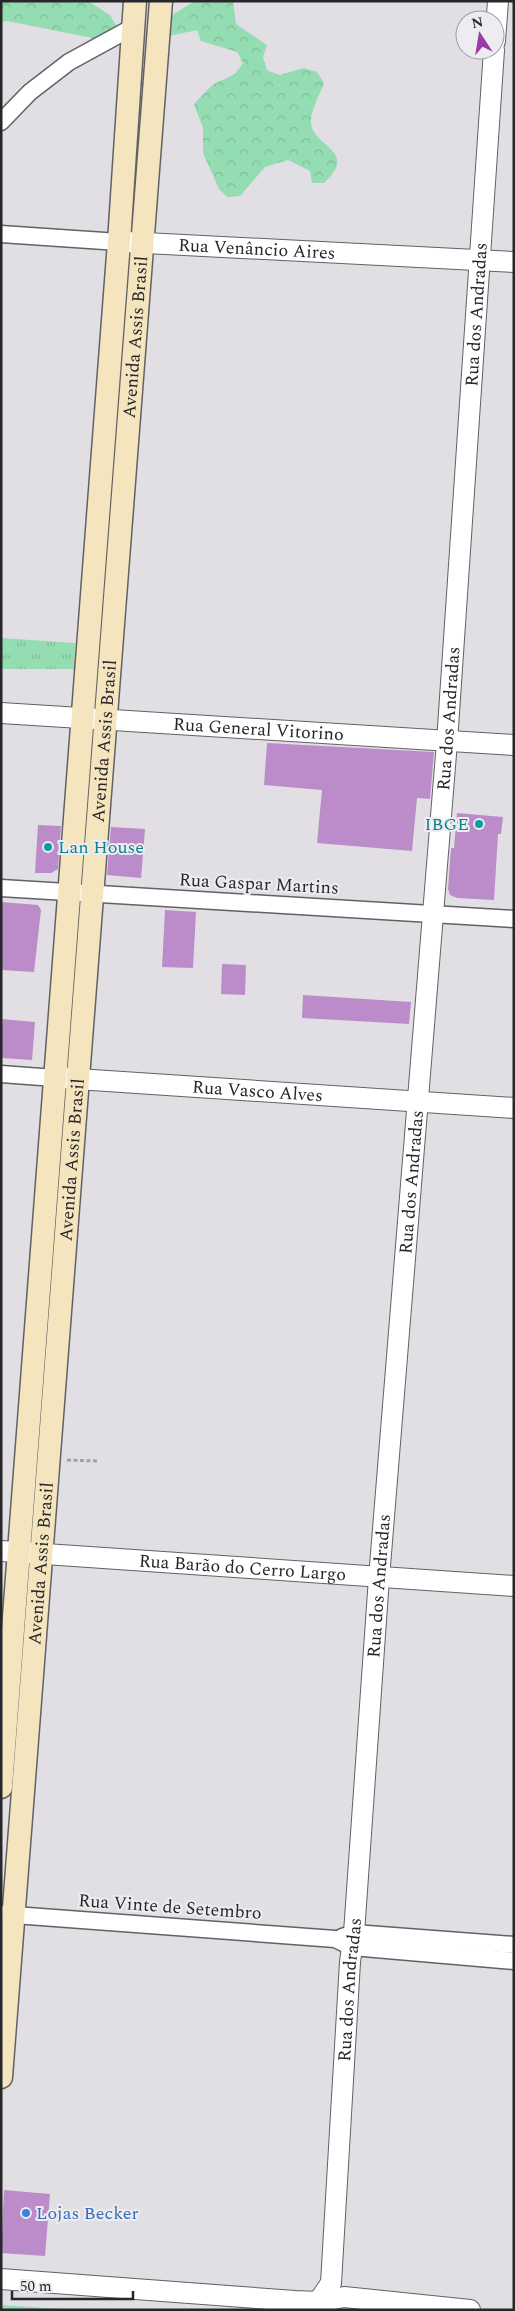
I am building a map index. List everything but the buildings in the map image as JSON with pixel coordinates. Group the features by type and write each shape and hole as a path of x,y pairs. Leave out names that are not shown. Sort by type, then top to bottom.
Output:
{"main road":[{"name":"Avenida Assis Brasil","path":"126,306 120,242 135,1"},
{"name":"Avenida Assis Brasil","path":"1,1787 11,1551 34,1354 69,893 94,718 126,306 142,244 161,1"},
{"path":"127,121 151,121"},
{"name":"Avenida Assis Brasil","path":"1,2077 8,1915 42,1554 92,894 94,718"},
{"path":"64,966 86,968"},
{"path":"34,1354 57,1355"}],"street":[{"path":"1,122 30,92 68,62 133,27"},
{"name":"Rua dos Andradas","path":"317,2306 331,2283 347,1940 419,1100 447,742 493,60"},
{"name":"Rua Venâncio Aires","path":"1,234 142,244 514,262"},
{"name":"Rua General Vitorino","path":"1,713 514,745"},
{"name":"Rua Gaspar Martins","path":"1,888 514,919"},
{"name":"Rua Vasco Alves","path":"1,1074 419,1100 514,1108"},
{"name":"Rua Barão do Cerro Largo","path":"11,1551 514,1586"},
{"name":"Rua Vinte de Setembro","path":"8,1915 347,1940 514,1945"},
{"name":"Rua Vinte de Setembro","path":"347,1940 514,1961"},
{"path":"1,2279 317,2306 344,2297 470,2310"}],"path":[{"path":"49,1460 97,1461"}],"green space":[{"path":"1,1 88,1 110,15 117,27 102,40 7,21 1,22"},
{"path":"195,1 233,1 236,24 267,45 263,57 267,70 279,75 304,68 317,72 324,83 314,106 311,120 317,136 336,155 337,163 334,172 324,183 312,183 310,171 288,160 265,167 240,196 227,197 219,189 203,153 203,128 194,104 212,85 235,74 243,63 237,52 201,41 197,30 160,38 151,28"},
{"path":"1,638 75,643 74,669 1,669"},
{"path":"1,2305 74,2310 1,2310"}],"place":[{"name":"IBGE","path":"479,824"},
{"name":"Lan House","path":"48,847"},
{"name":"Lojas Becker","path":"26,2213"}]}
